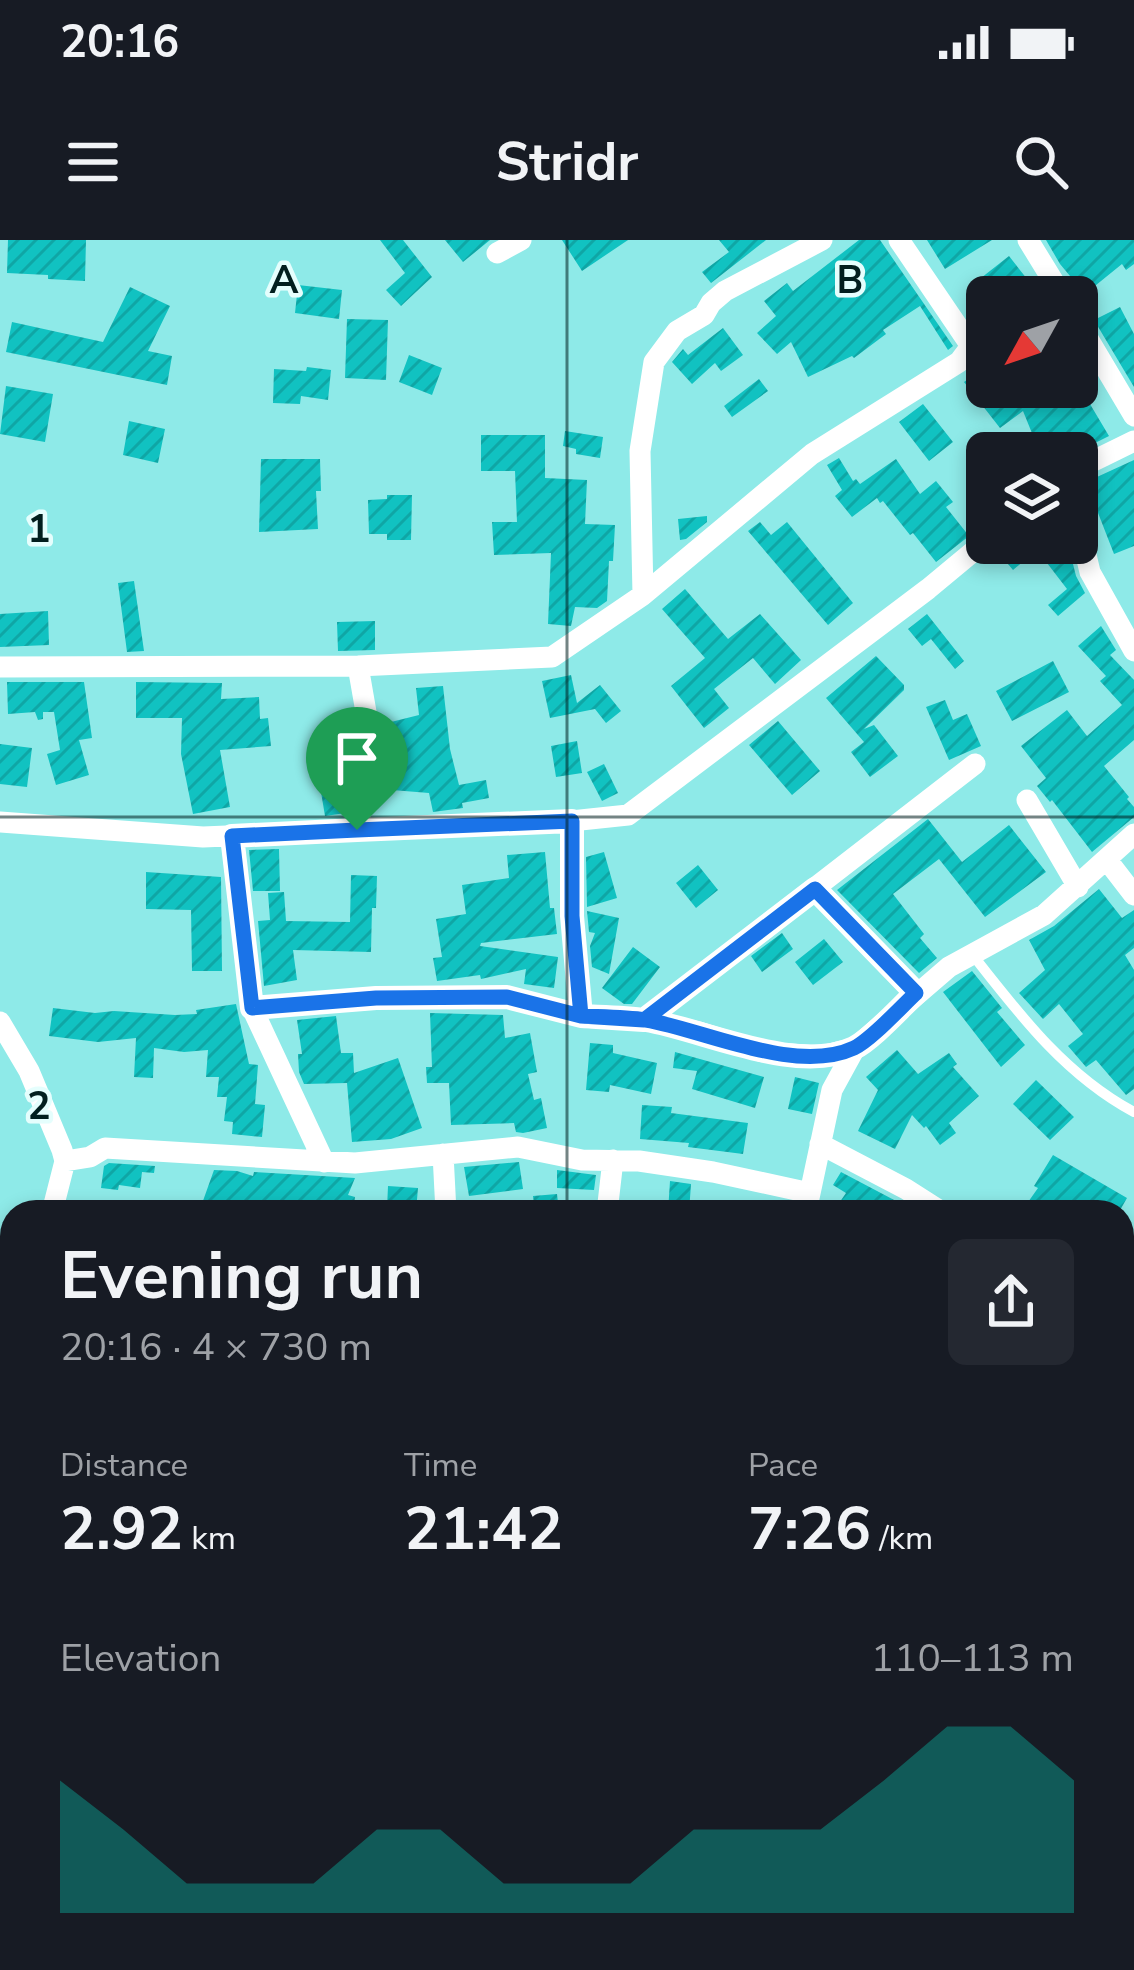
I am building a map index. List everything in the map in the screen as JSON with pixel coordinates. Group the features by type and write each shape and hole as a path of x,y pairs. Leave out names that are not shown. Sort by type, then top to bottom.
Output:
{"street":[{"path":"496,253 521,240"},
{"path":"643,595 640,451 654,362 677,331 704,315 725,291 822,240"},
{"path":"0,667 358,666 553,657 643,595 812,454 964,356 971,346 899,240"},
{"path":"1032,241 1051,276"},
{"path":"1098,355 1134,416"},
{"path":"1098,458 1134,440"},
{"path":"0,822 203,837 628,815 966,557"},
{"path":"1088,564 1134,651"},
{"path":"357,830 374,758 358,666"},
{"path":"644,1020 975,764"},
{"path":"1028,800 1078,887"},
{"path":"572,821 572,916 581,1016"},
{"path":"808,1200 832,1090 855,1048 949,967 1045,915 1134,834"},
{"path":"232,836 252,1008 324,1162"},
{"path":"1107,860 1134,895"},
{"path":"815,889 916,993"},
{"path":"252,1008 376,998 507,997 581,1016 644,1020 763,1052 821,1056 855,1048"},
{"path":"0,1022 29,1071 65,1161 55,1200"},
{"path":"820,1144 923,1200"},
{"path":"65,1161 90,1157 105,1148 355,1163 518,1147 556,1156 713,1172 802,1200"},
{"path":"443,1154 445,1200"},
{"path":"608,1200 613,1160"}],"lane":[{"path":"972,954 1065,1064 1134,1112"}],"building":[{"path":"8,240 86,240 85,281 7,273"},
{"path":"380,240 403,240 432,277 401,306 386,290 405,273"},
{"path":"445,240 490,240 463,262"},
{"path":"562,240 628,240 582,271"},
{"path":"719,240 766,240 711,283 702,272 729,252"},
{"path":"859,240 880,240 953,346 948,350 920,306 883,330 886,334 854,358 808,377 791,342 777,354 757,333 776,316 764,301 787,283 793,291"},
{"path":"927,240 992,240 945,269"},
{"path":"1046,240 1134,240 1134,264 1126,270 1122,264 1098,283 1098,276 1070,276"},
{"path":"1009,256 1025,276 984,276"},
{"path":"298,285 342,290 339,319 295,313"},
{"path":"130,287 170,306 148,351 172,356 167,385 6,352 12,322 103,342"},
{"path":"1120,307 1134,334 1134,387 1098,327 1098,318"},
{"path":"347,319 388,320 386,380 345,378"},
{"path":"723,328 743,355 721,371 715,363 692,384 672,362 683,349 688,355"},
{"path":"409,355 442,368 432,395 399,382"},
{"path":"307,367 331,370 328,400 301,396 300,404 273,403 274,369 306,371"},
{"path":"759,379 768,391 732,417 724,406"},
{"path":"6,386 53,394 45,442 0,434"},
{"path":"923,404 953,442 929,461 899,422"},
{"path":"984,408 1092,408 1109,436 1098,442 1098,432 1032,432 1023,411 1000,428"},
{"path":"129,421 165,429 158,463 123,455"},
{"path":"565,431 603,437 600,458 563,446"},
{"path":"481,435 545,435 545,478 587,480 585,524 615,525 607,601 597,608 575,607 571,626 548,624 551,553 494,555 492,522 517,522 515,471 481,471"},
{"path":"839,458 860,484 896,459 920,494 936,481 953,502 946,507 966,538 936,562 883,501 877,498 852,517 835,496 842,490 827,465"},
{"path":"261,459 320,459 318,529 259,532"},
{"path":"1134,460 1134,546 1114,554 1098,513 1098,476"},
{"path":"387,495 412,495 411,540 369,534 368,500 387,499"},
{"path":"707,516 707,522 680,540 678,519"},
{"path":"760,522 771,535 787,522 853,603 828,625 748,531"},
{"path":"1048,564 1073,564 1085,593 1058,616 1048,605 1067,589"},
{"path":"134,581 144,651 127,652 118,583"},
{"path":"685,589 728,639 760,614 801,660 775,684 753,658 714,689 729,708 704,728 671,686 705,658 662,609"},
{"path":"48,611 49,645 0,647 0,614"},
{"path":"927,614 964,661 955,669 931,639 922,646 908,629"},
{"path":"375,621 375,650 338,651 337,622"},
{"path":"1101,626 1116,650 1110,655 1134,680 1134,740 1104,766 1129,797 1134,817 1092,852 1037,786 1046,778 1021,746 1067,710 1087,736 1122,705 1100,681 1106,676 1078,646"},
{"path":"876,656 904,690 864,729 874,725 898,756 870,777 851,752 864,742 826,698"},
{"path":"1053,661 1069,692 1012,721 996,691"},
{"path":"571,675 577,703 600,685 621,711 606,723 595,709 550,718 542,681"},
{"path":"7,682 84,682 92,738 79,740 89,775 56,785 47,754 60,750 54,712 43,712 43,719 38,720 35,712 8,714"},
{"path":"136,682 222,683 221,699 259,697 260,719 268,718 271,746 220,750 230,807 193,814 181,754 182,718 136,718"},
{"path":"443,686 459,785 486,780 489,798 433,812 429,793 392,790 392,782 384,781 387,767 393,768 383,724 419,715 416,688"},
{"path":"945,700 953,720 967,714 981,746 949,760 926,707"},
{"path":"778,721 820,771 792,795 749,745"},
{"path":"577,741 582,773 556,777 551,746"},
{"path":"0,744 32,748 27,787 0,784"},
{"path":"345,751 352,788 346,813 325,816 315,756"},
{"path":"604,764 618,793 602,801 587,772"},
{"path":"928,819 962,862 1009,825 1046,872 985,917 939,859 893,894 937,958 919,973 837,890"},
{"path":"279,849 280,891 253,891 249,850"},
{"path":"545,852 557,934 480,946 558,957 554,988 524,984 526,969 481,979 480,975 437,981 433,958 442,957 436,919 466,914 462,885 509,878 507,855"},
{"path":"604,852 617,898 587,907 586,857"},
{"path":"698,865 718,890 696,908 676,883"},
{"path":"146,872 221,877 222,971 192,971 191,910 146,909"},
{"path":"351,875 377,876 371,952 293,950 297,980 264,986 258,921 270,920 268,893 284,892 286,921 350,922"},
{"path":"1099,889 1122,918 1134,910 1134,948 1125,955 1134,970 1134,1089 1126,1095 1096,1060 1086,1067 1068,1046 1083,1034 1059,1004 1043,1019 1019,993 1045,970 1029,940"},
{"path":"587,911 619,918 609,974 592,967 590,946 595,933 589,932"},
{"path":"782,933 793,949 762,972 751,956"},
{"path":"824,939 843,962 813,985 795,962"},
{"path":"633,947 660,967 632,1004 624,1004 602,988"},
{"path":"972,971 1025,1045 1001,1067 943,992"},
{"path":"236,1004 249,1064 258,1065 255,1104 265,1105 262,1137 232,1134 233,1122 224,1121 227,1097 217,1097 219,1077 206,1077 208,1050 154,1048 153,1078 134,1077 136,1038 98,1042 49,1036 53,1008 175,1015"},
{"path":"430,1013 503,1015 505,1038 530,1033 537,1072 528,1074 534,1100 541,1098 547,1128 523,1133 516,1132 514,1123 451,1125 449,1083 427,1083 426,1067 432,1067"},
{"path":"336,1016 341,1053 353,1053 354,1073 398,1058 422,1128 391,1139 352,1142 347,1083 304,1084 299,1072 298,1054 302,1054 297,1020"},
{"path":"590,1043 613,1045 613,1053 657,1063 651,1094 610,1085 609,1092 586,1090"},
{"path":"897,1050 918,1074 949,1053 957,1064 953,1067 979,1096 949,1123 956,1133 940,1145 912,1115 895,1149 858,1131 878,1090 866,1077"},
{"path":"675,1052 764,1077 755,1108 692,1089 697,1071 673,1068"},
{"path":"795,1077 819,1083 812,1114 788,1109"},
{"path":"1036,1080 1074,1117 1050,1140 1013,1104"},
{"path":"642,1105 748,1123 743,1154 640,1139"},
{"path":"1053,1155 1127,1198 1030,1200 1038,1188 1034,1186"},
{"path":"519,1162 523,1189 469,1196 464,1167"},
{"path":"104,1166 155,1166 154,1173 142,1172 140,1188 101,1188"},
{"path":"214,1170 253,1176 254,1172 355,1178 348,1195 355,1200 203,1200"},
{"path":"557,1170 596,1175 594,1190 557,1188"},
{"path":"841,1172 894,1200 841,1200 846,1193 833,1185"},
{"path":"670,1181 691,1184 690,1200 669,1200"},
{"path":"388,1186 418,1188 417,1200 387,1200"},
{"path":"557,1194 558,1200 534,1200 533,1196"}],"route":[{"path":"357,830 232,836 252,1008 376,998 507,997 581,1016 644,1020 815,889 916,993 855,1048 821,1056 763,1052 644,1020 581,1016 572,916 572,821 357,830"}]}
